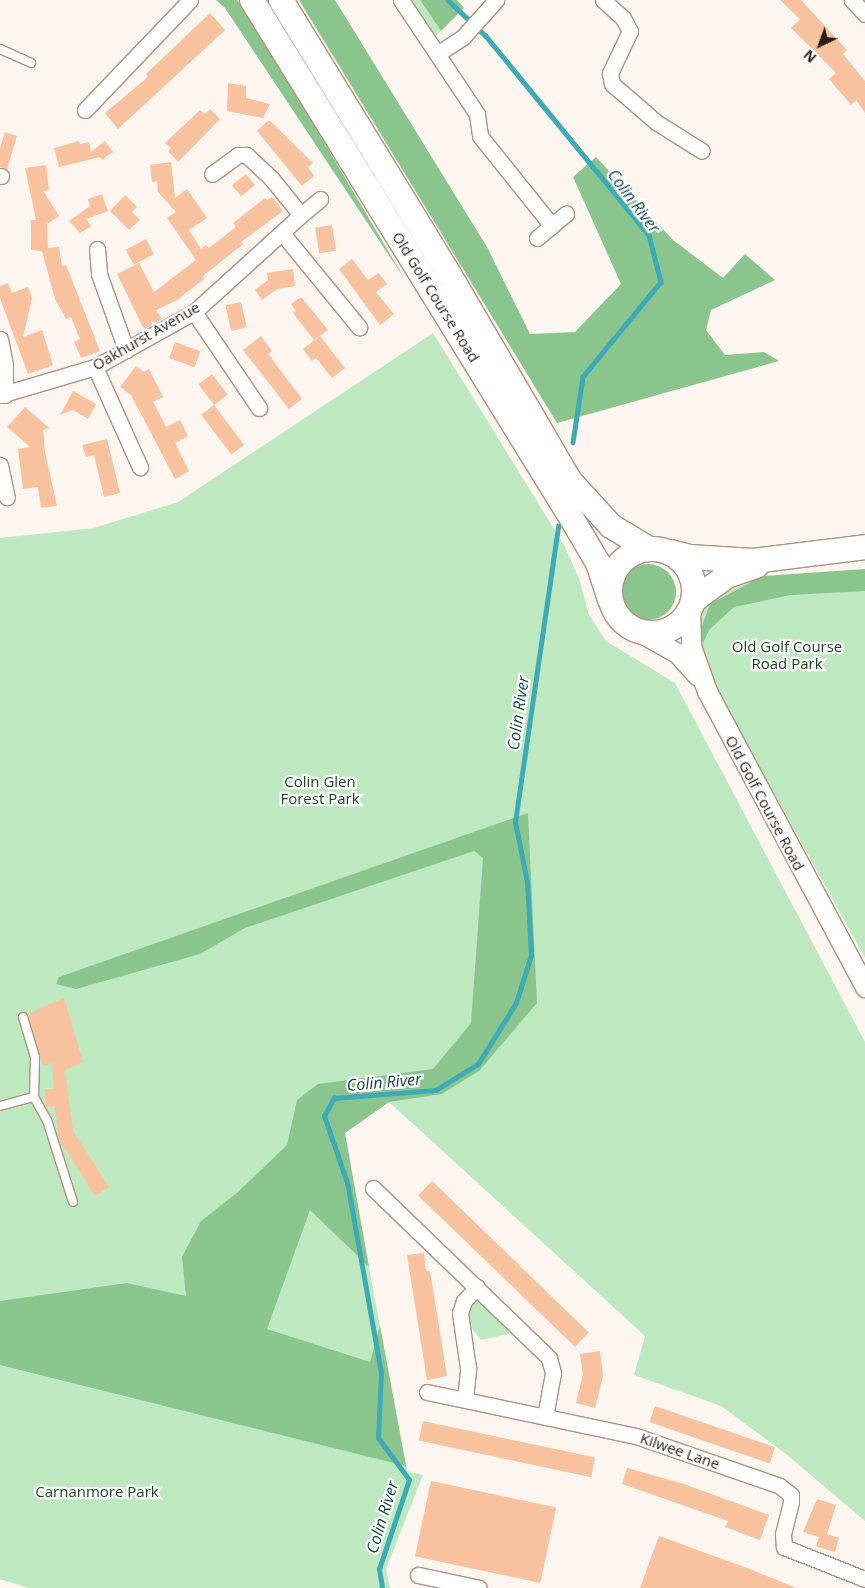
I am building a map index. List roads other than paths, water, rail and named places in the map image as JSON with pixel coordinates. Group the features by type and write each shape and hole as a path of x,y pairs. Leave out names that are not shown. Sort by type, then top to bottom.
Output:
{"highway":[{"name":"Old Golf Course Road","path":"252,0 572,519 598,563 610,599"},
{"name":"Old Golf Course Road","path":"280,0 552,446 593,496 622,524 660,550"},
{"path":"782,560 722,560 660,550 631,554 621,562 610,586 610,599 615,611 634,629 660,632 673,628 692,605 727,576 782,560 865,547"},
{"path":"660,550 687,567 693,578 692,605"}],"street":[{"path":"85,110 190,0"},
{"path":"401,0 477,114 480,136 552,226"},
{"path":"603,0 623,18 630,31 610,73 612,84 656,122 702,151"},
{"path":"852,0 865,14"},
{"path":"437,54 459,40 491,5"},
{"path":"212,174 238,155 246,155 271,178 301,215"},
{"name":"Oakhurst Avenue","path":"2,395 95,367 194,312 320,198"},
{"path":"537,238 566,214"},
{"path":"278,237 359,327"},
{"path":"97,248 99,274 126,350"},
{"path":"194,312 259,408"},
{"path":"0,339 5,365 2,395"},
{"path":"95,367 140,467"},
{"path":"0,465 7,497"},
{"name":"Old Golf Course Road","path":"692,605 691,646 707,691 865,987"},
{"path":"634,629 677,653 707,691"},
{"path":"373,1188 549,1358 554,1373 544,1416"},
{"path":"465,1399 468,1368 460,1313 464,1301 477,1287"},
{"name":"Kilwee Lane","path":"427,1392 636,1436 780,1486 791,1495 783,1534 784,1547 865,1579"},
{"path":"418,1575 479,1588"}],"lane":[{"path":"0,49 31,63"},
{"path":"23,1017 35,1057 34,1097 47,1120 73,1202"},
{"path":"0,1106 34,1097"}],"waterway":[{"name":"Colin River","path":"448,0 486,36 649,235 661,282 583,377 573,442"},
{"name":"Colin River","path":"382,1588 379,1569 409,1480 378,1438 381,1373 347,1183 324,1116 334,1098 436,1090 478,1064 516,1003 531,955 527,882 515,822 558,526"}],"park label":[{"name":"Old Golf Course Road Park","path":"787,654"},
{"name":"Colin Glen Forest Park","path":"320,790"},
{"name":"Carnanmore Park","path":"97,1492"}]}
